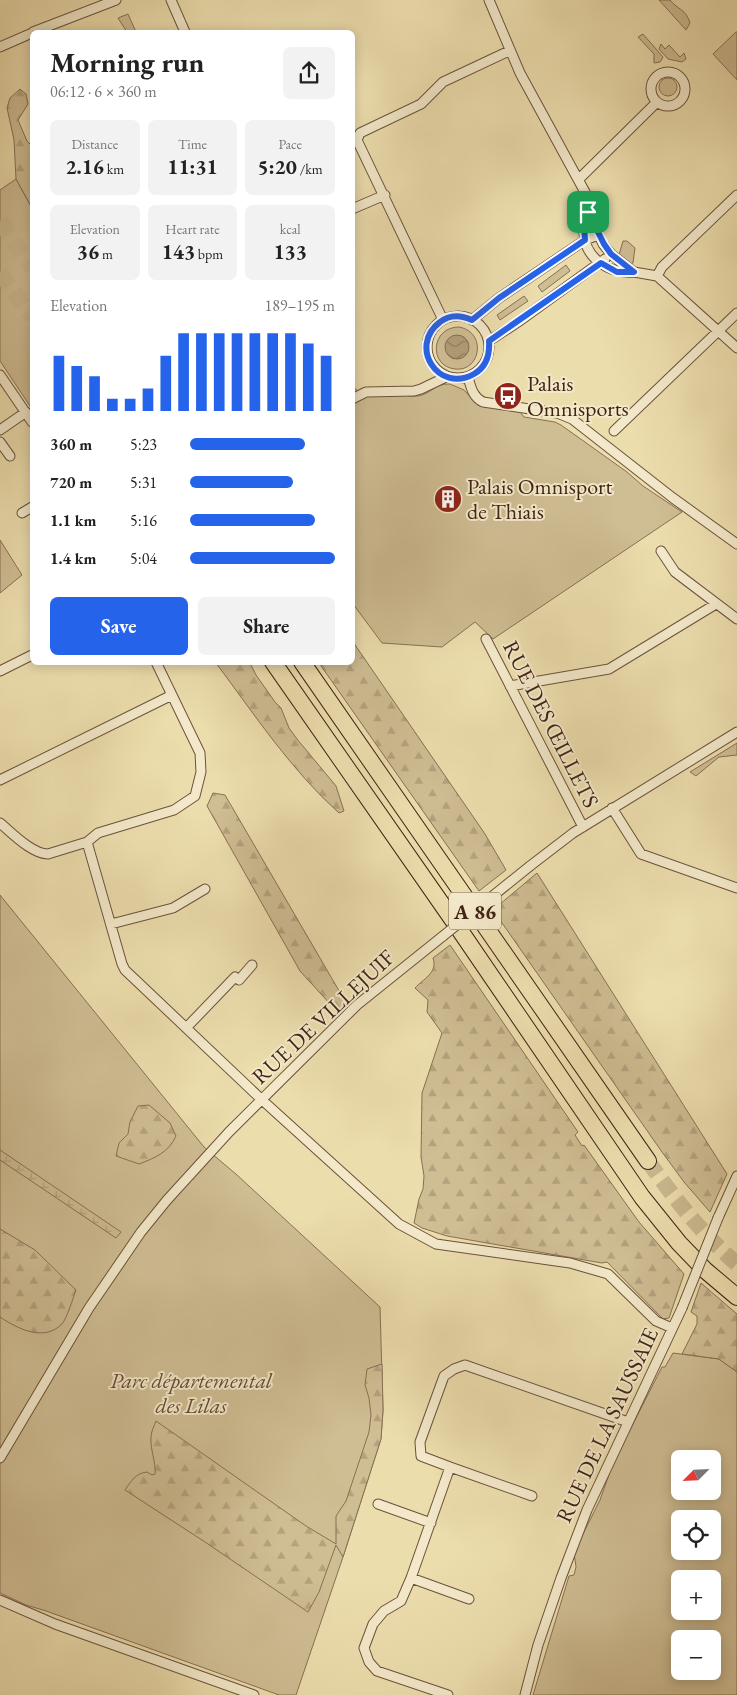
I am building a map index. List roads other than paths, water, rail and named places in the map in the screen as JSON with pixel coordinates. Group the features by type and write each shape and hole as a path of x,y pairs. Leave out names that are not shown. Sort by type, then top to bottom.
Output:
{"highway":[{"name":"A 86","path":"275,665 457,926 642,1197 679,1243 705,1270 737,1297"},
{"name":"A 86","path":"304,665 648,1160"}],"street":[{"path":"41,30 116,0"},
{"path":"171,0 184,30"},
{"path":"489,0 509,51 586,194 588,212 598,235 611,254 634,272"},
{"path":"0,47 30,34"},
{"path":"443,320 385,195 355,138 360,133 421,104 443,82 509,51"},
{"path":"579,179 656,102"},
{"path":"355,208 385,195"},
{"path":"657,276 662,267 737,195"},
{"path":"588,212 584,226 585,240 591,252 601,263 617,272 634,272 657,276 737,348"},
{"path":"472,320 499,298 585,240 598,235"},
{"path":"489,341 601,263 611,254"},
{"path":"614,431 737,313"},
{"path":"461,316 472,320 483,329 489,341 489,353 484,365 468,377 461,379 446,377 433,367 427,353 426,345 429,335 434,326 443,320 461,316"},
{"path":"0,375 30,419"},
{"path":"355,398 366,392 414,391 446,377"},
{"path":"468,377 475,396 483,402 557,414 572,419 673,498 737,544"},
{"path":"0,430 26,412"},
{"path":"0,442 10,456"},
{"path":"22,513 30,508"},
{"path":"661,551 675,572 737,619"},
{"path":"510,686 609,668 716,604"},
{"name":"RUE DES ŒILLETS","path":"486,639 583,827"},
{"path":"0,671 30,656"},
{"path":"0,823 32,849 42,854 88,842 98,832 164,814 186,804 195,796 201,772 200,753 157,665"},
{"path":"0,780 172,695"},
{"name":"RUE DE VILLEJUIF","path":"0,1458 87,1311 141,1232 211,1151 261,1099 357,1005 530,866 612,808 737,732"},
{"path":"612,808 641,854 737,888"},
{"path":"88,842 125,970 261,1099 399,1224 436,1244 570,1263 608,1274 656,1321 672,1328"},
{"path":"111,924 173,908 204,889"},
{"path":"186,1028 235,977 239,980 252,965"},
{"name":"RUE DE LA SAUSSAIE","path":"525,1695 538,1645 560,1578 586,1510 682,1308 737,1176"},
{"path":"532,1496 421,1456 420,1442 444,1376 454,1369 465,1365 628,1422"},
{"path":"448,1695 377,1671 368,1662 364,1648 373,1624 384,1611 402,1601 450,1467"},
{"path":"378,1504 431,1523"},
{"path":"411,1578 469,1599"},
{"path":"0,1600 56,1624 254,1695"}],"water":[{"path":"457,335 462,336 468,342 468,352 462,358 457,359 452,358 446,352 445,347 446,342 452,336"}],"tunnel":[{"path":"0,221 30,266"},
{"path":"0,272 30,315"},
{"path":"648,1161 689,1215 737,1264"}],"place":[{"name":"Palais Omnisports","path":"508,396"},
{"name":"Palais Omnisport de Thiais","path":"448,499"}],"park label":[{"name":"Parc départemental des Lilas","path":"191,1392"}]}
